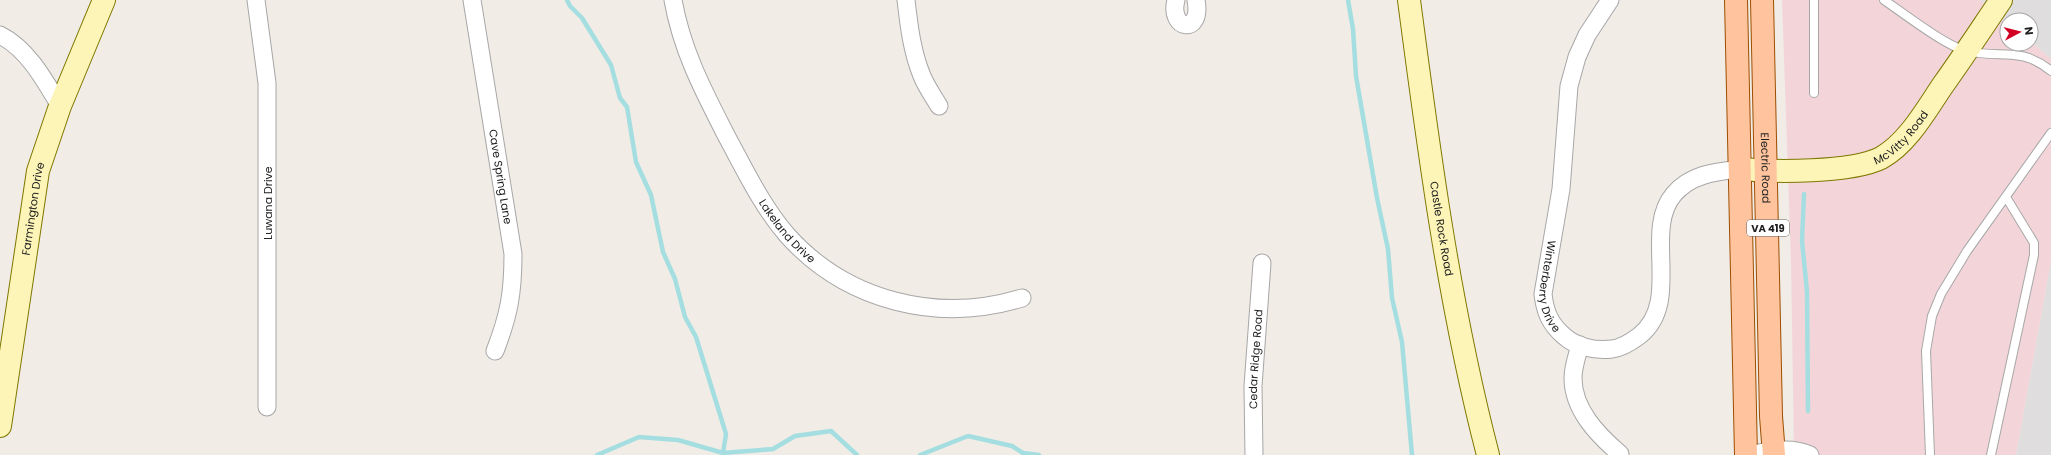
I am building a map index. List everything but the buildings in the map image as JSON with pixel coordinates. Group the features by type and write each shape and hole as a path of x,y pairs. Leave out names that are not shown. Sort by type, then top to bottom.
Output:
{"main road":[{"name":"VA 419","path":"1736,0 1747,455"},
{"name":"Electric Road","path":"1762,0 1771,416 1774,452"}],"street":[{"name":"Farmington Drive","path":"0,426 3,387 38,171 60,106 104,0"},
{"name":"Luwana Drive","path":"256,0 264,46 268,91 267,407"},
{"name":"Cave Spring Lane","path":"472,0 513,254 513,282 507,321 495,351"},
{"name":"Lakeland Drive","path":"673,0 683,45 692,67 745,169 768,207 787,234 810,258 847,283 873,295 917,307 984,307 1022,298"},
{"path":"906,0 909,28 915,56 922,77 939,106"},
{"path":"1176,0 1176,18 1181,23 1187,25 1192,23 1197,18 1199,10 1196,0"},
{"name":"Castle Rock Road","path":"1409,0 1442,238 1461,344 1488,455"},
{"name":"Winterberry Drive","path":"1610,0 1587,35 1577,57 1569,86 1566,106 1561,189 1543,294 1544,308 1554,327 1566,337 1580,345 1603,350 1616,348 1633,341 1644,332 1653,321 1660,294 1661,232 1667,205 1665,190 1674,177 1692,166 1719,163 1740,169"},
{"name":"McVitty Road","path":"1740,169 1766,172 1840,168 1857,165 1884,156 1902,141 1967,51 2001,0"},
{"path":"0,35 22,52 40,73 60,106"},
{"name":"Cedar Ridge Road","path":"1254,455 1253,386 1262,263"},
{"path":"1580,345 1573,379 1580,404 1591,426 1601,438 1620,454"},
{"path":"1747,455 1799,450 1810,455"}],"lane":[{"path":"1814,0 1814,93"},
{"path":"1884,0 1948,42 1967,51 2002,56 2018,54 2041,63 2051,72"},
{"path":"1930,455 1926,351 1932,316 1941,294 1967,251 2051,133"},
{"path":"1991,455 2034,255 2034,242 2006,197"}],"shaded area":[{"path":"1782,0 1980,0 1999,15 1999,52 2039,52 2039,49 2051,59 2051,260 2016,455 1794,455 1791,262"},
{"path":"1980,0 2051,0 2051,59 2039,49 2039,12 1999,12 1999,15"},
{"path":"2051,260 2051,455 2016,455"}],"waterway":[{"path":"567,0 570,6 582,18 611,65 620,98 627,107 636,162 651,195 663,252 675,279 685,317 696,337 726,434 723,453"},
{"path":"1348,0 1353,29 1356,76 1377,198 1388,249 1392,298 1402,342 1412,455"},
{"path":"1804,194 1802,241 1807,292 1808,411"},
{"path":"597,455 639,437 678,440 723,453 773,449 795,436 831,431 857,455"},
{"path":"920,455 968,436 1012,446 1023,453 1039,455"}]}
